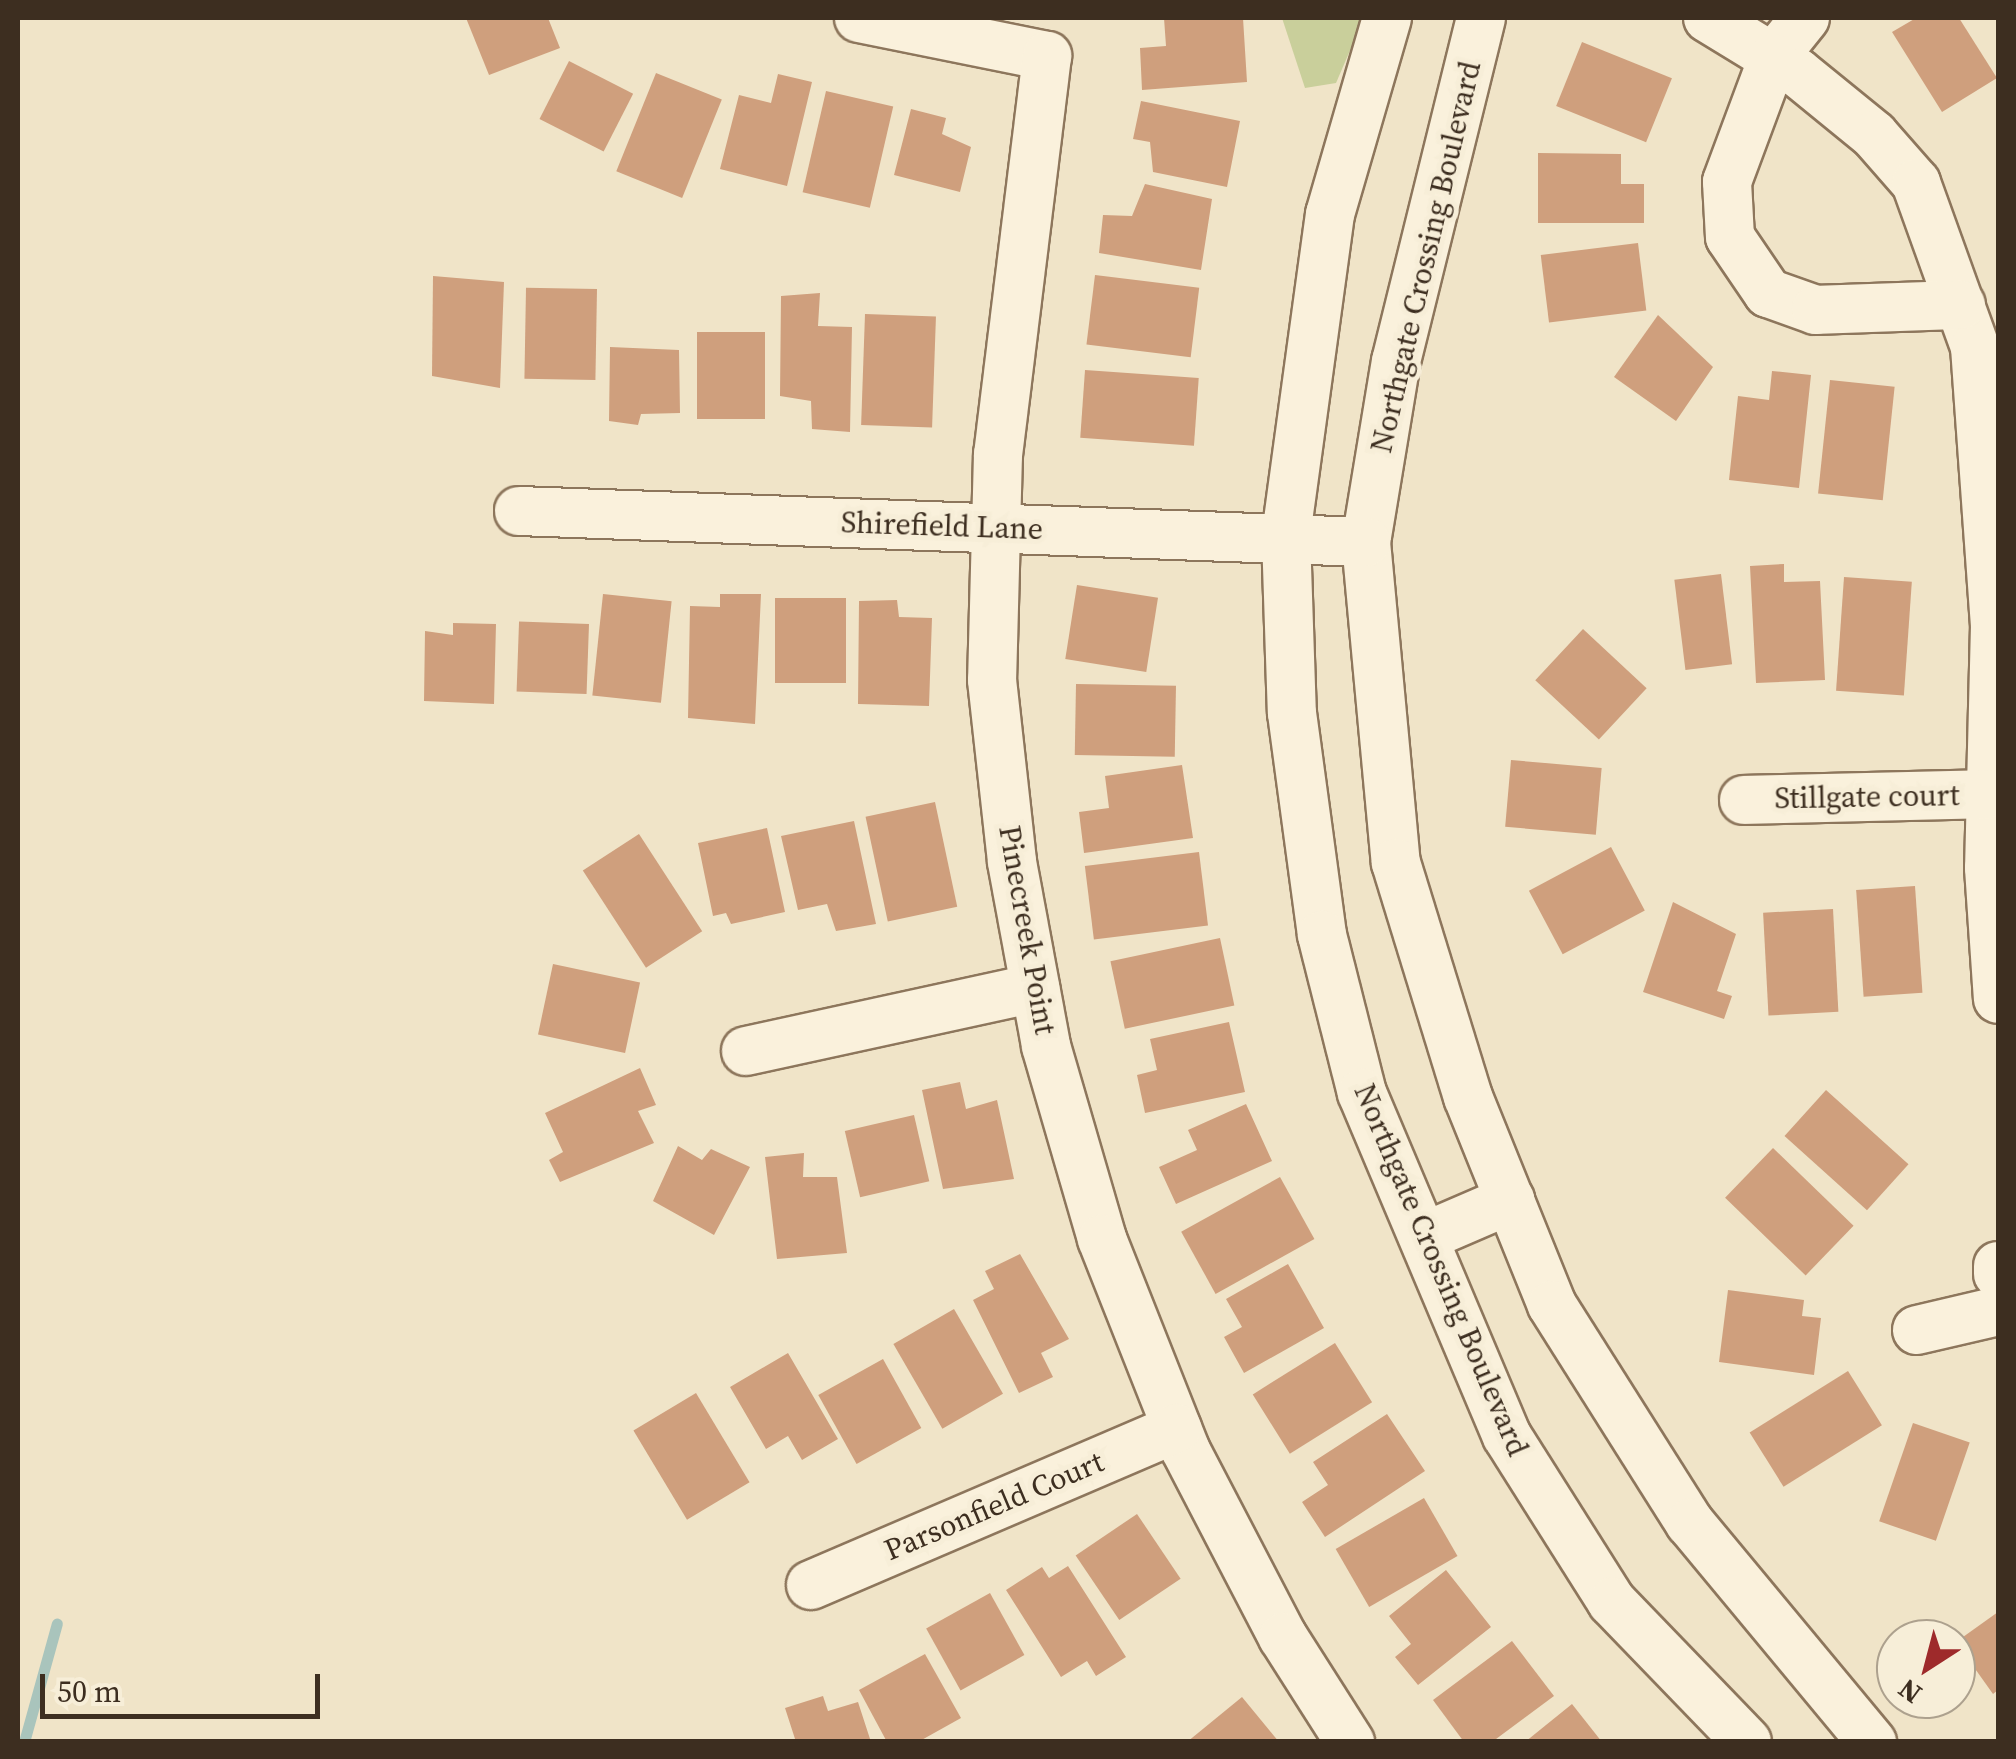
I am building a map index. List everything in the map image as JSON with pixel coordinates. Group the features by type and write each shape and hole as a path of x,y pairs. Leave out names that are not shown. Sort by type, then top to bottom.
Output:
{"street":[{"name":"Pinecreek Point","path":"860,18 1048,56 996,528 992,680 1035,988 1102,1240 1176,1428 1283,1638 1350,1742"},
{"name":"Northgate Crossing Boulevard","path":"1388,18 1330,214 1286,536 1292,713 1322,935 1362,1093 1506,1436 1612,1602 1747,1742"},
{"name":"Northgate Crossing Boulevard","path":"1481,18 1396,361 1366,542 1396,863 1468,1097 1552,1305 1690,1523 1865,1739"},
{"path":"1708,18 1774,58 1874,135 1916,183 1975,347 1995,624 1990,794 1998,999"},
{"path":"1804,18 1774,58 1727,182 1730,237 1768,293 1816,310 1961,305"},
{"name":"Shirefield Lane","path":"519,510 1366,542"},
{"name":"Stillgate court","path":"1744,800 1990,794"},
{"path":"746,1052 1035,988"},
{"path":"1424,1236 1510,1200"},
{"path":"1998,1266 1998,1274"},
{"path":"1917,1330 1998,1311"},
{"name":"Parsonfield Court","path":"811,1585 1176,1428"}],"green space":[{"path":"1282,18 1364,18 1336,83 1305,88"}],"building":[{"path":"466,18 548,18 560,48 489,75"},
{"path":"1164,18 1243,18 1247,82 1142,90 1140,48 1166,46"},
{"path":"1916,18 1959,18 1997,78 1942,112 1892,32"},
{"path":"1582,42 1672,78 1646,142 1556,106"},
{"path":"569,61 633,94 604,152 539,119"},
{"path":"656,73 722,100 682,198 616,171"},
{"path":"778,74 812,82 787,186 720,169 739,95 771,103"},
{"path":"826,91 893,107 870,208 803,192"},
{"path":"1141,101 1240,121 1227,187 1153,172 1150,142 1133,139"},
{"path":"911,109 946,118 942,134 971,147 960,192 894,175"},
{"path":"1538,153 1621,154 1621,184 1644,184 1644,223 1538,223"},
{"path":"1145,184 1212,199 1201,270 1099,253 1103,215 1132,216"},
{"path":"1638,243 1646,310 1549,322 1541,255"},
{"path":"1095,275 1199,288 1191,357 1086,344"},
{"path":"433,276 504,282 500,388 432,376"},
{"path":"526,288 597,289 595,380 524,379"},
{"path":"820,293 818,326 852,327 850,432 812,429 811,401 780,396 781,296"},
{"path":"865,314 936,316 932,427 861,425"},
{"path":"1658,315 1713,367 1676,421 1614,377"},
{"path":"697,332 765,332 765,419 697,419"},
{"path":"610,347 679,350 680,413 641,414 638,425 609,421"},
{"path":"1085,370 1199,378 1194,446 1080,438"},
{"path":"1772,371 1811,375 1799,488 1729,480 1738,396 1769,400"},
{"path":"1830,380 1895,387 1883,500 1818,493"},
{"path":"1784,564 1784,582 1820,581 1825,680 1756,683 1750,566"},
{"path":"1721,574 1732,664 1685,670 1674,580"},
{"path":"1844,577 1912,582 1904,695 1836,691"},
{"path":"1077,585 1158,598 1146,672 1065,659"},
{"path":"603,594 672,601 661,703 592,695"},
{"path":"720,594 761,594 755,724 688,718 690,606 720,607"},
{"path":"775,598 846,598 846,683 775,683"},
{"path":"897,600 899,617 932,618 929,706 858,704 859,601"},
{"path":"519,622 589,624 587,694 517,692"},
{"path":"453,623 496,624 494,704 424,701 425,631 453,635"},
{"path":"1583,629 1647,688 1599,740 1535,680"},
{"path":"1076,684 1176,686 1175,757 1075,755"},
{"path":"1511,760 1602,768 1596,835 1505,827"},
{"path":"1182,765 1193,838 1084,853 1079,812 1109,808 1105,776"},
{"path":"935,802 957,907 888,921 866,817"},
{"path":"854,821 876,924 836,931 827,904 798,910 781,836"},
{"path":"767,828 785,912 731,924 726,913 713,916 698,843"},
{"path":"639,834 702,931 646,968 583,870"},
{"path":"1611,847 1645,911 1563,954 1529,891"},
{"path":"1199,852 1208,925 1094,939 1085,866"},
{"path":"1915,886 1922,993 1864,997 1856,890"},
{"path":"1673,902 1736,934 1717,991 1732,996 1724,1019 1643,992"},
{"path":"1833,909 1838,1012 1768,1016 1763,913"},
{"path":"1220,938 1234,1005 1125,1029 1110,961"},
{"path":"553,964 640,983 625,1053 538,1034"},
{"path":"1229,1022 1245,1092 1145,1113 1137,1075 1157,1070 1150,1039"},
{"path":"640,1068 656,1105 638,1111 654,1143 560,1182 549,1160 563,1152 545,1113"},
{"path":"960,1082 966,1109 997,1100 1014,1179 943,1189 922,1090"},
{"path":"1826,1090 1908,1164 1867,1210 1785,1136"},
{"path":"1246,1104 1272,1161 1176,1204 1159,1167 1197,1150 1188,1130"},
{"path":"914,1115 929,1181 860,1197 845,1131"},
{"path":"678,1146 702,1160 711,1149 750,1167 714,1235 653,1201"},
{"path":"1773,1148 1854,1226 1806,1275 1725,1198"},
{"path":"804,1153 803,1177 837,1177 847,1253 777,1259 765,1157"},
{"path":"1280,1177 1314,1239 1216,1294 1181,1232"},
{"path":"1020,1254 1069,1339 1041,1353 1053,1377 1019,1393 973,1300 994,1289 985,1271"},
{"path":"1288,1264 1324,1328 1244,1373 1224,1337 1242,1327 1226,1299"},
{"path":"1728,1290 1804,1300 1802,1316 1821,1318 1814,1375 1719,1362"},
{"path":"954,1309 1003,1394 942,1429 893,1344"},
{"path":"1335,1343 1372,1402 1290,1454 1253,1394"},
{"path":"788,1353 838,1439 802,1460 788,1436 766,1449 730,1387"},
{"path":"883,1359 921,1428 857,1464 818,1395"},
{"path":"1848,1371 1882,1425 1784,1487 1750,1432"},
{"path":"696,1393 750,1482 687,1520 633,1431"},
{"path":"1387,1414 1425,1471 1325,1537 1302,1502 1328,1485 1313,1462"},
{"path":"1913,1423 1970,1443 1936,1541 1879,1521"},
{"path":"1424,1498 1458,1556 1369,1607 1336,1549"},
{"path":"1137,1514 1181,1579 1119,1620 1076,1555"},
{"path":"1068,1566 1126,1657 1096,1676 1087,1661 1061,1677 1006,1590 1042,1567 1049,1578"},
{"path":"1446,1570 1491,1627 1418,1685 1395,1657 1411,1644 1389,1616"},
{"path":"990,1593 1024,1655 961,1690 926,1628"},
{"path":"1998,1612 1998,1690 1993,1694 1976,1670 1976,1628"},
{"path":"1512,1641 1554,1696 1492,1742 1464,1742 1433,1700"},
{"path":"925,1654 961,1718 918,1742 887,1742 859,1690"},
{"path":"823,1696 828,1711 858,1702 871,1742 796,1742 785,1708"},
{"path":"1242,1697 1279,1742 1187,1742"},
{"path":"1572,1704 1602,1742 1525,1742"}],"waterway":[{"path":"24,1742 57,1623"}]}
